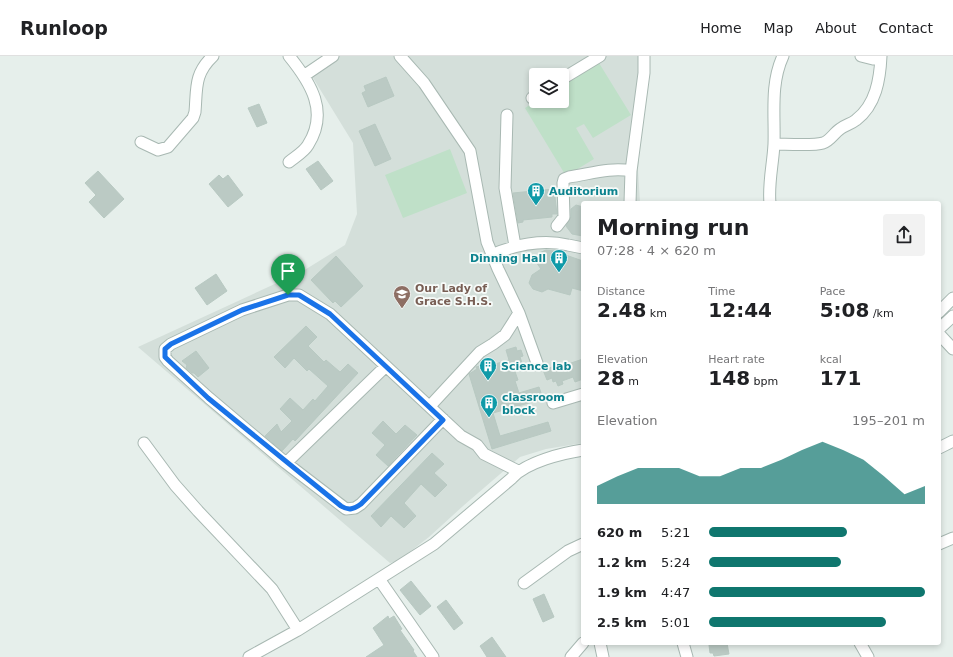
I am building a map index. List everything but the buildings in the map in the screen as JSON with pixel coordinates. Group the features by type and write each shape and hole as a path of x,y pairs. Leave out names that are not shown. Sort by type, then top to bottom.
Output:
{"street":[{"path":"141,142 158,150 168,147 193,118 195,112 198,75 205,63 213,56"},
{"path":"289,56 304,75 316,102 317,116 315,130 307,146 289,162"},
{"path":"304,75 333,56"},
{"path":"400,56 424,83 470,151 477,182 482,221 492,255 519,313 538,363"},
{"path":"569,75 600,56"},
{"path":"630,201 631,171 644,73 644,56"},
{"path":"770,201 774,144 773,98 779,65 783,56"},
{"path":"774,144 822,143 840,129 855,121 867,110 873,98 880,74 881,56 873,59 861,56"},
{"path":"507,115 505,188 515,246"},
{"path":"557,226 564,217 564,180 570,177 610,170 618,169 631,171"},
{"path":"492,255 515,246 535,243 568,244 581,247"},
{"path":"443,420 361,504 350,510 341,506 286,463 208,398 168,361 165,357 165,349 171,344 242,310 288,295 299,295 330,314 461,436 477,445 484,454 518,472"},
{"path":"941,310 953,298"},
{"path":"430,406 480,352 494,344 505,334 519,313"},
{"path":"941,327 953,316"},
{"path":"941,336 953,349"},
{"path":"286,463 386,366"},
{"path":"553,403 581,395"},
{"path":"941,447 953,441"},
{"path":"144,443 175,485 193,506 272,589 298,630"},
{"path":"249,657 298,630 434,544 518,472 549,457 565,452 581,450"},
{"path":"941,543 953,538"},
{"path":"524,584 568,551 581,545"},
{"path":"379,578 433,657"},
{"path":"571,657 581,645"},
{"path":"600,645 603,657"},
{"path":"684,645 687,657"},
{"path":"861,645 868,657"}],"shaded area":[{"name":"Our Lady of Grace S.H.S.","path":"331,56 647,56 638,170 640,201 581,201 581,443 546,449 520,457 429,537 398,561 390,563 138,347 303,271 345,245 357,214 353,143 310,73"}],"green space":[{"path":"599,63 631,115 593,138 584,124 576,128 594,159 566,176 525,108 529,105 529,108 569,108 569,82"},
{"path":"450,149 467,193 403,218 385,175"}],"place":[{"name":"Auditorium","path":"536,206"},
{"name":"Dinning Hall","path":"559,273"},
{"name":"Our Lady of Grace S.H.S.","path":"402,309"},
{"name":"Science lab","path":"488,381"},
{"name":"classroom block","path":"489,418"}],"route":[{"path":"288,295 299,295 330,314 430,406 443,420 361,504 350,510 341,506 286,463 208,398 168,361 164,354 165,349 171,344 242,310 288,295"}]}
